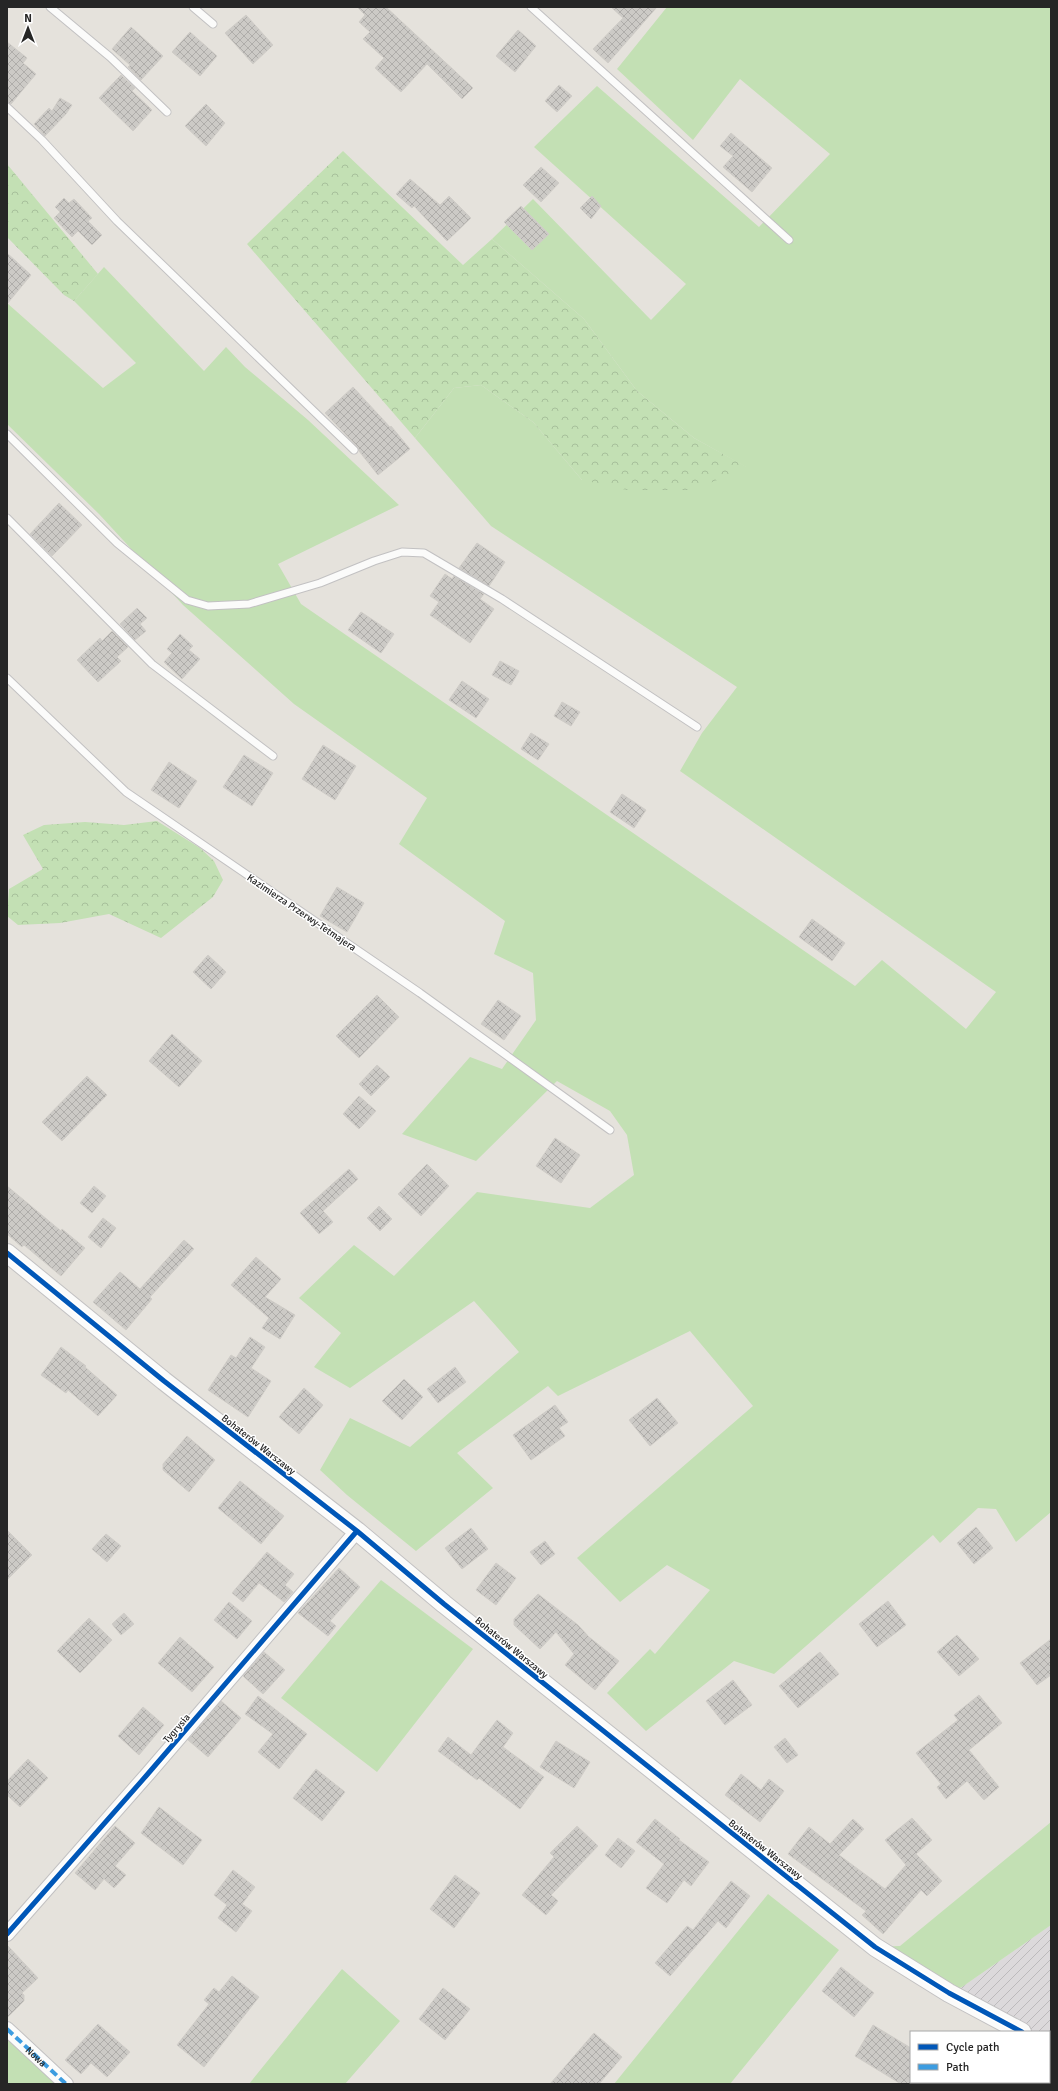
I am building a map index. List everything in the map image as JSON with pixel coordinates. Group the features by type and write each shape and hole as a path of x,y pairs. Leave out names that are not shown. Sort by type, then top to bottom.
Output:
{"street":[{"name":"Bohaterów Warszawy","path":"7,1253 164,1381 357,1531 444,1604 875,1947 949,1993 1020,2031"},
{"name":"Tygrysia","path":"7,1934 357,1531"},
{"name":"Nowa","path":"7,2029 66,2084"}],"lane":[{"path":"50,7 110,57 167,112"},
{"path":"193,7 213,24"},
{"path":"531,7 789,240"},
{"path":"7,107 42,140 117,221 354,450"},
{"path":"7,434 117,543 187,600 208,606 249,604 320,583 374,561 402,552 424,553 502,600 697,727"},
{"path":"7,518 152,664 273,756"},
{"name":"Kazimierza Przerwy-Tetmajera","path":"7,678 126,792 420,993 610,1130"}],"shaded area":[{"path":"1051,1925 1051,2045 1050,2031 1020,2031 949,1993 962,1987"}],"green space":[{"path":"667,7 1051,7 1051,1512 1016,1542 996,1509 978,1508 940,1543 933,1535 774,1674 734,1661 646,1731 607,1693 650,1649 655,1654 710,1590 667,1565 620,1602 577,1558 753,1406 690,1331 558,1396 548,1386 457,1453 493,1488 416,1551 347,1495 320,1470 350,1418 410,1447 519,1352 474,1301 350,1388 314,1367 341,1333 299,1298 354,1245 394,1276 477,1192 590,1208 634,1175 627,1135 610,1111 557,1081 476,1161 402,1134 470,1057 502,1069 536,1020 533,973 494,954 505,921 399,844 427,798 294,704 183,605 99,514 7,424 7,303 103,388 136,363 74,301 104,267 204,371 226,347 245,367 308,420 399,505 278,564 301,604 855,986 882,960 966,1029 996,992 680,771 702,733 737,687 491,526 415,438 454,388 481,385 533,422 582,480 746,467 694,438 637,391 584,319 492,239 533,199 651,320 686,284 534,147 597,86 759,227 830,154 740,79 693,140 617,69"},
{"path":"343,151 463,265 492,239 584,319 637,391 694,438 747,467 694,490 627,490 582,480 533,422 481,385 454,388 415,438 247,244"},
{"path":"7,164 98,274 74,301 64,295 7,237"},
{"path":"157,821 200,848 214,861 223,880 213,897 161,938 109,914 60,923 18,925 7,916 9,889 43,869 23,835 44,825 85,822 124,825"},
{"path":"381,1580 473,1649 377,1772 281,1698"},
{"path":"1051,1822 1051,1925 962,1987 949,1993 875,1947 900,1946"},
{"path":"768,1894 839,1950 730,2084 614,2084"},
{"path":"342,1969 400,2021 345,2084 249,2084"},
{"path":"7,2037 58,2084 7,2084"}],"building":[{"path":"357,7 386,7 473,88 462,99 427,64 401,92 375,68 384,58 363,39 370,32 359,22 365,15"},
{"path":"611,7 657,7 608,63 593,49 623,18"},
{"path":"246,15 273,45 253,64 225,33"},
{"path":"131,27 163,56 141,80 128,67 130,65 112,49"},
{"path":"518,30 536,46 515,72 496,56"},
{"path":"190,32 217,56 200,76 172,52"},
{"path":"7,42 27,58 23,63 36,74 11,104 7,102"},
{"path":"121,75 135,88 132,91 152,110 133,131 99,98"},
{"path":"559,85 572,96 557,112 545,101"},
{"path":"60,98 72,105 66,114 45,136 34,124 49,108 52,111"},
{"path":"206,104 225,123 206,146 185,126"},
{"path":"731,133 772,168 752,192 723,167 733,156 720,146"},
{"path":"541,167 559,183 541,202 523,185"},
{"path":"410,179 440,205 449,196 471,218 447,241 414,206 412,208 396,194"},
{"path":"592,196 601,206 591,219 580,208"},
{"path":"64,198 69,203 74,199 92,218 88,221 102,235 92,245 78,231 72,237 54,218 60,212 55,207"},
{"path":"521,206 549,234 532,250 504,222"},
{"path":"7,253 31,275 7,304"},
{"path":"353,387 390,427 391,426 410,449 378,475 359,451 357,446 325,413"},
{"path":"59,503 82,525 52,556 30,534"},
{"path":"477,543 505,562 489,586 459,568"},
{"path":"445,574 452,579 454,576 484,594 480,599 494,609 470,643 430,615 439,602 430,596"},
{"path":"137,608 147,618 140,624 146,631 135,640 120,624"},
{"path":"361,612 394,634 381,653 348,630"},
{"path":"112,631 128,647 117,657 121,661 98,682 77,660 100,638 102,641"},
{"path":"180,634 193,646 189,650 200,659 182,679 164,662 172,653 167,649"},
{"path":"500,661 519,671 511,685 492,675"},
{"path":"462,681 489,699 476,718 449,700"},
{"path":"562,702 580,712 571,726 554,716"},
{"path":"531,733 549,744 538,760 521,749"},
{"path":"323,745 356,766 335,800 302,779"},
{"path":"244,755 273,773 252,806 223,787"},
{"path":"169,762 197,781 179,808 151,790"},
{"path":"622,794 646,810 634,828 610,812"},
{"path":"337,887 364,903 347,932 320,916"},
{"path":"812,919 845,943 832,961 799,937"},
{"path":"208,955 226,972 211,989 193,972"},
{"path":"377,995 399,1017 359,1058 336,1036"},
{"path":"498,1000 521,1016 504,1040 481,1024"},
{"path":"172,1034 202,1061 179,1087 149,1061"},
{"path":"377,1065 390,1077 371,1096 359,1084"},
{"path":"87,1076 107,1095 62,1141 42,1122"},
{"path":"359,1096 376,1111 359,1129 343,1114"},
{"path":"555,1138 580,1155 561,1183 536,1166"},
{"path":"427,1164 449,1186 421,1216 398,1194"},
{"path":"349,1169 358,1179 323,1211 333,1222 319,1234 300,1213"},
{"path":"7,1186 61,1231 62,1229 85,1248 61,1276 24,1245 22,1247 7,1234"},
{"path":"94,1186 106,1196 92,1213 80,1203"},
{"path":"379,1206 392,1219 380,1231 367,1218"},
{"path":"103,1218 116,1228 101,1248 88,1237"},
{"path":"184,1240 194,1249 150,1297 152,1299 126,1330 93,1302 120,1272 140,1289"},
{"path":"256,1257 281,1279 265,1297 295,1315 280,1339 262,1328 269,1318 231,1285"},
{"path":"250,1337 265,1347 251,1368 271,1381 248,1417 208,1390 231,1355 236,1358"},
{"path":"61,1347 86,1366 85,1367 117,1395 98,1416 68,1390 66,1393 41,1375"},
{"path":"455,1367 466,1382 438,1403 427,1389"},
{"path":"404,1379 423,1397 402,1420 382,1401"},
{"path":"304,1388 323,1405 299,1434 279,1417"},
{"path":"657,1398 678,1423 650,1446 629,1420"},
{"path":"555,1405 568,1422 559,1428 565,1436 531,1460 513,1435"},
{"path":"187,1436 215,1460 189,1492 163,1470 163,1464"},
{"path":"240,1481 284,1516 261,1544 218,1508"},
{"path":"976,1527 993,1548 974,1564 957,1543"},
{"path":"471,1528 488,1549 462,1569 445,1548"},
{"path":"7,1530 32,1555 7,1580"},
{"path":"106,1534 121,1546 107,1562 92,1549"},
{"path":"545,1541 555,1554 541,1565 530,1552"},
{"path":"267,1552 294,1574 285,1585 293,1592 284,1602 259,1583 243,1602 232,1593"},
{"path":"496,1563 516,1578 496,1605 476,1590"},
{"path":"339,1568 360,1587 330,1621 336,1626 328,1636 298,1613"},
{"path":"538,1594 578,1625 589,1637 619,1661 595,1690 565,1665 574,1654 556,1632 540,1649 514,1625 514,1619"},
{"path":"888,1601 906,1625 877,1647 859,1624"},
{"path":"229,1602 252,1621 237,1639 214,1620"},
{"path":"124,1613 134,1624 121,1635 112,1624"},
{"path":"89,1618 112,1640 80,1673 57,1651"},
{"path":"957,1635 979,1659 959,1676 937,1652"},
{"path":"180,1637 214,1667 192,1692 158,1663"},
{"path":"1051,1639 1051,1675 1037,1685 1020,1663"},
{"path":"264,1652 285,1670 263,1694 243,1676"},
{"path":"820,1652 839,1674 798,1708 779,1686"},
{"path":"733,1680 752,1705 725,1725 706,1701"},
{"path":"979,1695 1002,1723 969,1750 999,1787 984,1800 967,1781 946,1799 937,1787 941,1784 916,1753 958,1720 954,1715"},
{"path":"258,1696 307,1734 279,1769 258,1752 273,1734 245,1714"},
{"path":"221,1701 241,1718 208,1757 188,1740"},
{"path":"143,1707 164,1725 139,1755 118,1736"},
{"path":"497,1720 513,1733 503,1747 544,1777 520,1809 479,1778 477,1780 438,1751 448,1737 471,1755"},
{"path":"785,1738 798,1755 787,1763 774,1747"},
{"path":"556,1741 590,1762 574,1788 540,1767"},
{"path":"28,1759 48,1778 20,1807 7,1795 7,1781"},
{"path":"316,1769 345,1792 322,1821 293,1798"},
{"path":"741,1774 761,1790 769,1779 784,1791 760,1822 725,1795"},
{"path":"159,1807 202,1840 183,1865 141,1833"},
{"path":"912,1818 932,1840 916,1854 942,1881 927,1896 921,1890 883,1934 862,1915 866,1911 788,1854 809,1827 830,1844 853,1819 864,1829 839,1855 885,1889 906,1865 885,1840"},
{"path":"655,1819 680,1839 679,1840 709,1862 691,1886 684,1880 667,1903 646,1888 664,1864 636,1842"},
{"path":"115,1826 135,1843 115,1866 126,1875 114,1888 104,1879 95,1890 75,1873"},
{"path":"577,1826 598,1846 551,1895 558,1901 546,1915 522,1895 554,1857 550,1853"},
{"path":"618,1838 635,1851 621,1868 605,1855"},
{"path":"233,1870 255,1887 242,1904 252,1911 236,1932 218,1918 227,1905 214,1895"},
{"path":"455,1875 480,1893 454,1928 430,1909"},
{"path":"731,1881 750,1896 726,1928 718,1921 670,1976 655,1963 687,1926 693,1930"},
{"path":"7,1945 38,1978 22,1993 24,1995 24,2001 7,2018"},
{"path":"841,1967 874,1993 854,2017 822,1991"},
{"path":"232,1976 259,1997 204,2067 177,2045 209,2004 204,2000 214,1988 219,1992"},
{"path":"443,1988 470,2009 445,2040 419,2019"},
{"path":"98,2024 130,2052 107,2077 91,2063 81,2074 65,2060"},
{"path":"873,2025 910,2047 911,2084 901,2084 855,2056"},
{"path":"594,2033 622,2057 599,2084 550,2084"}],"marked path":[{"path":"7,2029 66,2084"}],"cycle path":[{"path":"7,1253 164,1381 357,1531 444,1604 875,1947 949,1993 1020,2031"},
{"path":"7,1934 146,1776 357,1531"}]}
